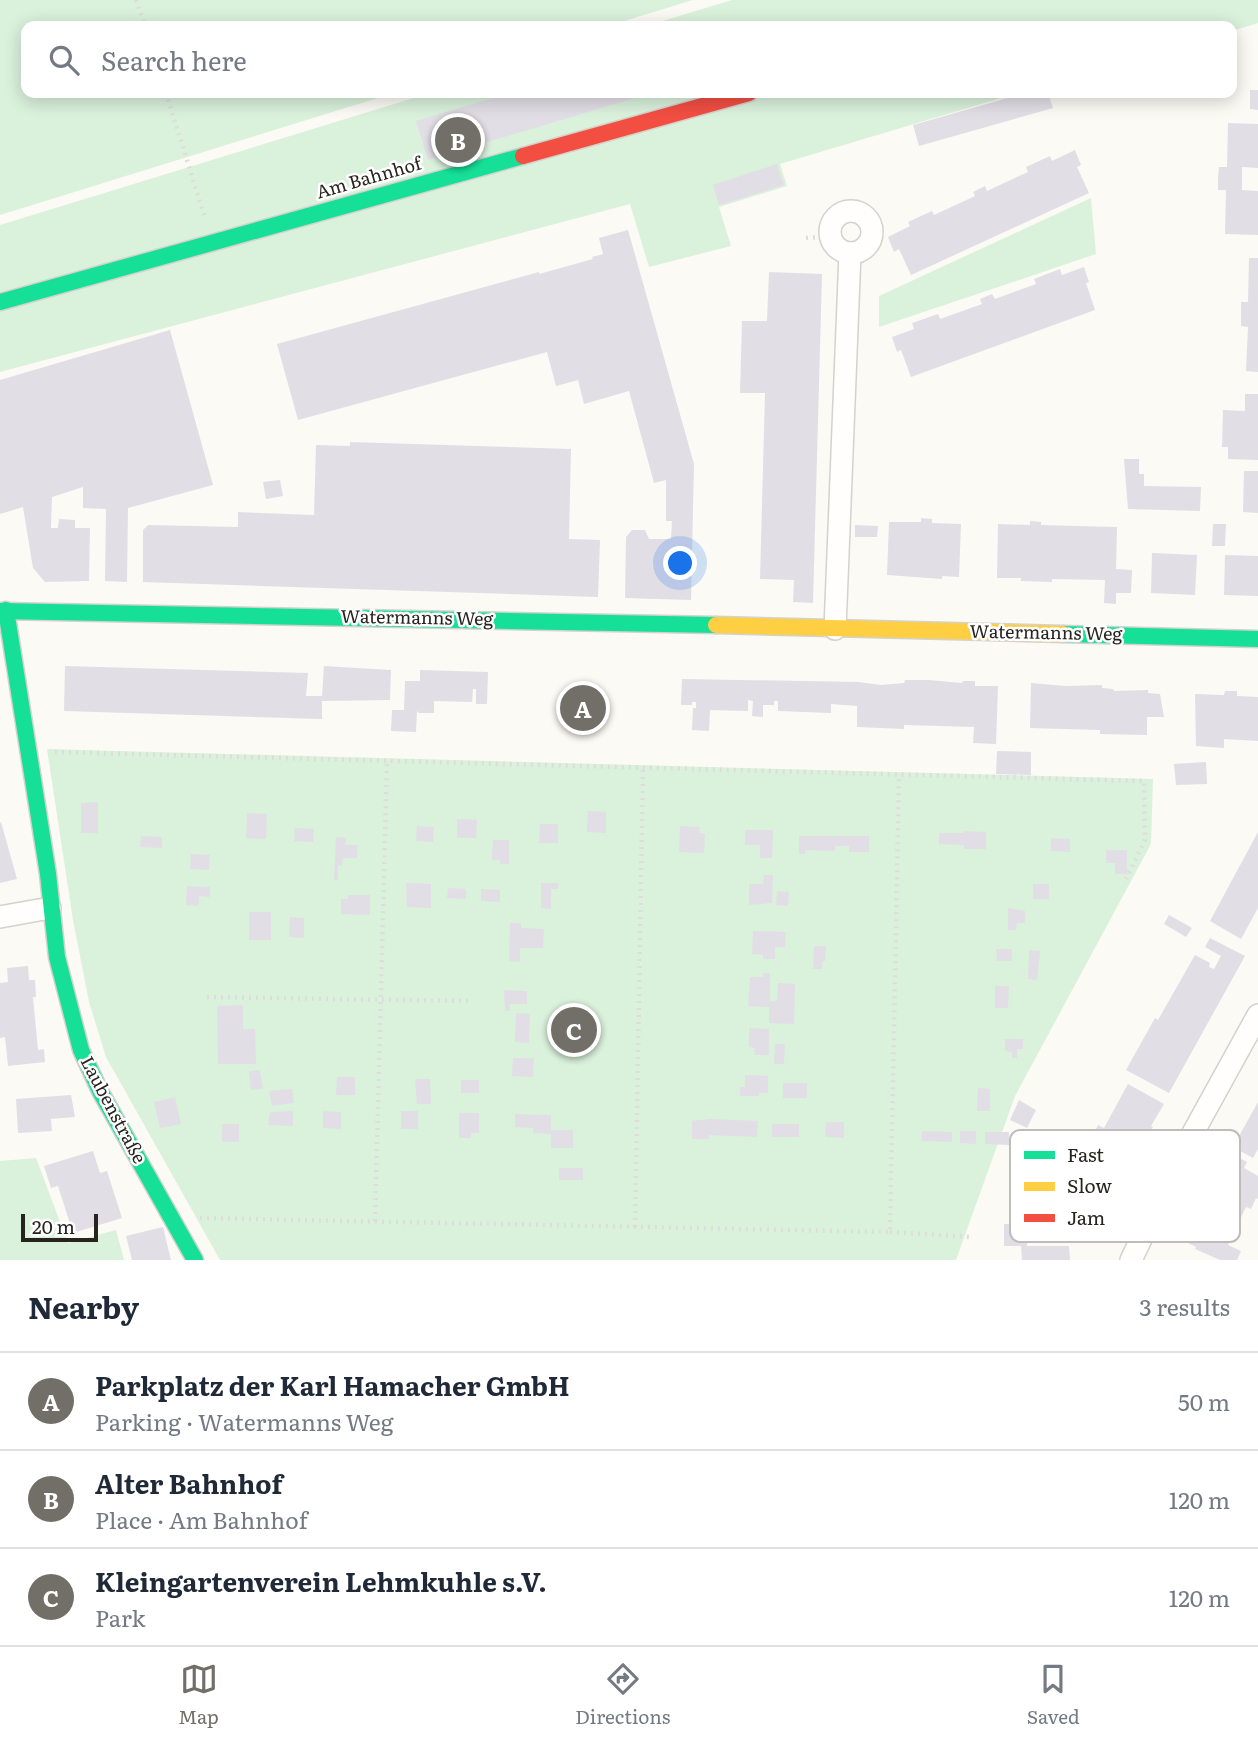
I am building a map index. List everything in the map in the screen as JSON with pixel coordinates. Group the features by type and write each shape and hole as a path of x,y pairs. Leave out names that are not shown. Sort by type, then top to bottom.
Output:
{"street":[{"name":"Am Bahnhof","path":"0,302 731,98"},
{"path":"853,211 867,218 872,236 862,250 850,253 836,246 831,236 832,224 842,213 853,211"},
{"path":"835,629 850,253"},
{"name":"Watermanns Weg","path":"3,611 1258,639"},
{"name":"Laubenstraße","path":"3,611 48,874 57,957 81,1050 100,1091 195,1260"},
{"path":"0,917 50,908"},
{"path":"1195,1130 1258,1015"},
{"path":"1131,1260 1140,1242"}],"path":[{"path":"136,0 143,21"},
{"path":"168,98 213,242"},
{"path":"806,238 831,236"},
{"path":"43,752 1144,781 1145,840 1126,879"},
{"path":"375,1221 387,761"},
{"path":"635,1227 643,767"},
{"path":"890,1232 899,774"},
{"path":"207,997 468,1001"},
{"path":"172,1217 890,1232 970,1237"}],"green space":[{"path":"0,0 693,0 624,21 21,21 21,98 378,98 0,215"},
{"path":"732,0 1258,0 1258,23 1237,29 1237,21 663,21"},
{"path":"414,98 1001,98 780,164 787,186 719,207 731,246 649,267 630,204 0,372 0,225"},
{"path":"1091,198 1096,254 879,327 879,296"},
{"path":"47,749 1153,779 1151,844 1015,1096 956,1260 220,1260 106,1057 89,1002 73,920"},
{"path":"36,1158 68,1243 116,1230 124,1260 0,1260 0,1161"}],"building":[{"path":"1250,90 1258,90 1258,110 1250,109"},
{"path":"493,98 634,98 428,160 416,121"},
{"path":"1008,98 1050,98 1053,108 919,146 913,125"},
{"path":"1228,123 1258,124 1258,168 1242,167 1242,190 1258,191 1258,235 1225,234 1226,190 1218,190 1218,177 1219,167 1227,167"},
{"path":"1075,150 1081,165 1077,167 1089,193 911,275 899,249 894,252 888,237 910,226 908,222 932,211 934,215 975,196 973,192 985,186 987,191 1028,172 1026,167 1050,156 1052,161"},
{"path":"777,164 784,185 719,205 713,185"},
{"path":"628,230 694,464 691,600 625,598 626,537 632,530 645,530 649,539 671,539 672,521 666,521 666,480 654,483 629,391 584,404 578,380 556,386 547,352 298,420 277,344 593,259 592,257 603,254 599,238"},
{"path":"1249,258 1258,258 1258,372 1246,371 1248,327 1241,326 1241,302 1248,302"},
{"path":"1084,267 1095,310 911,377 901,350 897,352 892,337 914,329 912,323 938,314 940,319 982,304 980,299 992,294 995,299 1036,284 1034,279 1060,269 1062,275"},
{"path":"769,272 822,274 813,603 793,602 794,580 760,579 765,393 740,393 742,321 767,321"},
{"path":"170,330 213,485 128,508 127,582 105,581 106,509 83,508 83,487 52,497 51,528 58,528 59,519 75,520 75,528 90,528 89,581 45,582 33,568 23,507 0,514 0,380"},
{"path":"1245,394 1258,394 1258,460 1228,459 1228,447 1222,447 1223,410 1245,411"},
{"path":"350,442 571,449 569,539 600,540 598,597 143,582 143,530 148,525 238,527 238,512 314,515 316,445 350,446"},
{"path":"1124,459 1139,459 1139,474 1144,474 1144,486 1201,487 1200,511 1128,509"},
{"path":"1244,471 1258,471 1258,513 1243,512"},
{"path":"280,480 283,496 266,499 263,482"},
{"path":"921,518 932,519 932,523 961,524 959,577 942,576 942,579 887,575 889,522 921,522"},
{"path":"1030,521 1041,522 1041,525 1117,527 1116,569 1132,570 1131,593 1116,593 1116,604 1104,603 1105,580 1052,579 1052,582 997,578 998,524 1030,525"},
{"path":"1213,524 1226,524 1225,546 1212,546"},
{"path":"855,525 878,526 877,537 855,537"},
{"path":"1152,553 1197,555 1195,595 1151,593"},
{"path":"1225,555 1258,556 1258,596 1224,595"},
{"path":"65,666 308,673 306,696 322,696 324,666 391,670 390,700 322,701 322,719 64,711"},
{"path":"420,670 488,672 487,704 476,704 476,689 473,689 472,702 434,701 434,713 417,711 416,732 391,731 392,710 404,710 405,681 420,681"},
{"path":"682,679 858,682 881,685 904,683 905,680 962,683 975,681 975,686 998,686 996,744 973,743 974,727 857,727 857,706 831,704 831,713 778,711 778,701 774,701 774,705 763,705 763,717 752,716 753,701 748,700 748,711 710,710 709,731 692,730 693,708 696,708 696,702 692,702 692,705 681,705"},
{"path":"1031,683 1102,685 1102,688 1114,691 1148,690 1148,693 1160,694 1164,717 1147,717 1147,735 1100,734 1100,730 1030,728"},
{"path":"1225,691 1237,691 1237,696 1258,697 1258,741 1224,739 1224,748 1196,746 1195,694 1224,695"},
{"path":"997,751 1031,752 1031,775 996,774"},
{"path":"1206,762 1207,784 1176,785 1174,764"},
{"path":"98,802 98,833 81,833 81,803"},
{"path":"588,811 606,812 606,833 587,832"},
{"path":"247,813 267,814 266,839 246,838"},
{"path":"457,819 477,820 476,838 457,838"},
{"path":"0,823 17,879 0,883"},
{"path":"540,824 558,824 558,843 539,843"},
{"path":"417,826 434,827 433,842 416,841"},
{"path":"680,826 700,827 699,833 705,834 704,853 679,852"},
{"path":"295,828 314,829 313,842 294,841"},
{"path":"745,830 773,830 772,858 760,858 760,845 745,845"},
{"path":"986,832 986,849 964,849 964,845 939,844 939,833"},
{"path":"1258,832 1258,908 1241,939 1210,921"},
{"path":"141,836 162,837 162,848 140,847"},
{"path":"799,836 869,836 869,852 849,852 849,846 835,846 835,851 805,850 805,854 799,854"},
{"path":"336,837 346,838 345,845 358,845 357,858 343,858 342,866 338,865 338,880 334,880"},
{"path":"1051,838 1070,839 1070,852 1051,851"},
{"path":"493,840 509,840 509,864 492,860"},
{"path":"1106,850 1127,850 1127,874 1115,874 1115,863 1106,863"},
{"path":"191,854 210,855 209,870 190,869"},
{"path":"764,875 773,875 772,903 749,905 749,884 763,884"},
{"path":"406,883 431,884 431,908 407,907"},
{"path":"541,883 558,883 558,889 551,889 551,909 541,908"},
{"path":"1033,884 1049,884 1049,899 1033,899"},
{"path":"187,886 210,887 210,897 199,896 199,906 186,905"},
{"path":"448,888 466,889 466,899 447,898"},
{"path":"481,889 500,890 500,902 481,901"},
{"path":"777,891 789,892 788,906 776,905"},
{"path":"348,895 370,895 370,915 341,914 341,899 348,899"},
{"path":"1008,908 1025,911 1025,923 1017,923 1016,930 1008,930"},
{"path":"249,912 271,912 271,940 249,940"},
{"path":"1169,915 1192,928 1186,937 1164,924"},
{"path":"290,917 304,918 304,938 289,937"},
{"path":"510,923 521,923 521,928 544,929 543,948 520,948 520,962 509,961"},
{"path":"753,931 786,932 785,947 775,947 775,959 763,959 763,955 752,954"},
{"path":"1210,938 1245,956 1169,1093 1126,1070 1195,955 1210,963 1209,967 1214,969 1221,956 1205,947"},
{"path":"814,946 826,946 822,969 813,969"},
{"path":"996,949 1012,949 1012,961 997,961"},
{"path":"1029,950 1040,951 1037,980 1028,979"},
{"path":"28,966 29,980 35,980 36,997 33,997 38,1050 44,1049 45,1062 8,1066 5,1037 0,1038 0,983 8,982 7,968"},
{"path":"763,973 770,973 770,1001 777,1001 778,983 795,984 794,1024 769,1023 769,1007 748,1006 750,977 763,977"},
{"path":"995,986 1009,986 1008,1008 995,1008"},
{"path":"504,990 527,991 527,1004 510,1004 510,1011 505,1011"},
{"path":"243,1005 243,1029 255,1029 256,1064 218,1064 217,1006"},
{"path":"516,1013 530,1014 529,1043 515,1042"},
{"path":"749,1028 769,1029 769,1055 754,1055 755,1048 749,1047"},
{"path":"1005,1039 1023,1039 1023,1049 1017,1049 1017,1058 1012,1058 1012,1052 1005,1051"},
{"path":"775,1044 785,1044 784,1064 774,1064"},
{"path":"513,1058 534,1058 533,1077 512,1076"},
{"path":"260,1070 263,1089 251,1090 249,1071"},
{"path":"745,1075 768,1076 768,1093 740,1096 740,1087 745,1087"},
{"path":"337,1077 355,1077 355,1095 336,1095"},
{"path":"415,1079 430,1079 431,1104 417,1104"},
{"path":"461,1080 479,1080 479,1093 461,1093"},
{"path":"783,1083 807,1083 807,1098 783,1098"},
{"path":"1128,1084 1164,1104 1151,1130 1096,1130 1098,1125 1104,1128"},
{"path":"978,1088 990,1089 990,1111 977,1111"},
{"path":"292,1089 294,1103 272,1106 269,1091"},
{"path":"71,1095 75,1117 51,1119 52,1131 18,1133 16,1099"},
{"path":"175,1097 181,1124 160,1128 154,1102"},
{"path":"1019,1100 1036,1110 1027,1128 1010,1120"},
{"path":"1258,1102 1258,1149 1253,1158 1240,1151 1240,1134"},
{"path":"293,1111 293,1126 268,1125 270,1112"},
{"path":"323,1111 341,1112 341,1129 323,1128"},
{"path":"401,1111 418,1111 418,1129 401,1129"},
{"path":"459,1113 479,1113 479,1133 471,1133 471,1138 459,1138"},
{"path":"515,1114 551,1115 551,1130 573,1130 573,1148 551,1148 551,1134 533,1133 533,1128 515,1127"},
{"path":"692,1121 758,1121 757,1137 709,1135 709,1139 692,1139"},
{"path":"826,1122 844,1122 844,1138 825,1137"},
{"path":"222,1124 239,1124 239,1142 222,1142"},
{"path":"772,1124 799,1124 799,1137 772,1137"},
{"path":"922,1131 952,1132 952,1142 922,1141"},
{"path":"960,1131 976,1131 976,1144 960,1143"},
{"path":"985,1132 1009,1132 1009,1145 985,1144"},
{"path":"93,1151 100,1173 107,1171 122,1218 73,1233 58,1186 51,1188 44,1166"},
{"path":"1240,1158 1247,1162 1244,1168 1258,1176 1258,1199 1256,1198 1251,1209 1246,1207 1240,1220"},
{"path":"559,1168 583,1168 583,1180 559,1180"},
{"path":"1004,1224 1010,1224 1010,1242 1027,1242 1027,1246 1069,1246 1070,1260 1022,1260 1021,1246 1004,1246"},
{"path":"163,1227 171,1260 132,1260 126,1236"},
{"path":"1186,1242 1229,1242 1228,1245 1241,1251 1237,1260 1220,1260 1195,1249 1196,1247"}],"traffic: fast":[{"path":"0,302 523,156"},
{"path":"6,610 48,874 57,957 81,1050 100,1091 195,1260"},
{"path":"0,611 716,625"},
{"path":"1063,634 1258,639"}],"traffic: slow":[{"path":"716,625 1063,634"}],"traffic: jam":[{"path":"523,156 731,98"}],"place":[{"name":"Alter Bahnhof","path":"458,140"},
{"name":"Parkplatz der Karl Hamacher GmbH","path":"583,708"},
{"name":"Kleingartenverein Lehmkuhle s.V.","path":"574,1030"}]}
